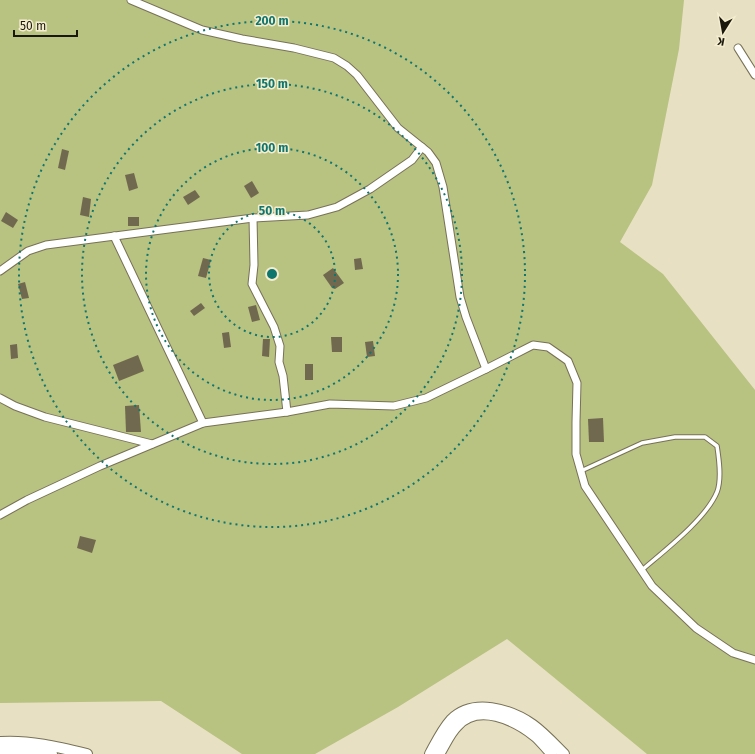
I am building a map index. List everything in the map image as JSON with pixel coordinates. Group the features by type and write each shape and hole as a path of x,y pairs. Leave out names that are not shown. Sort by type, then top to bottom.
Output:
{"main road":[{"path":"430,754 451,720 468,709 484,708 500,710 519,716 534,725 564,754"},
{"path":"439,754 458,724 465,719 479,715 497,716 516,723 535,737 552,754"},
{"path":"0,742 40,744 87,754"},
{"path":"0,749 20,749 52,754"}],"street":[{"path":"131,0 202,30 294,48 334,58 347,66 357,76 398,128 428,152 436,163 443,188 460,297 486,369"},
{"path":"738,48 755,75"},
{"path":"0,271 28,251 46,245 253,218 308,215 337,207 370,189 412,160 422,147"},
{"path":"253,218 254,265 252,284 274,327 280,346 279,362 283,376 287,412"},
{"path":"114,236 203,423"},
{"path":"0,515 27,500 100,466 203,423 287,412 330,404 394,406 426,398 533,345 548,347 568,361 577,383 576,454 585,486 652,586 696,628 733,653 755,660"},
{"path":"0,398 15,406 45,417 152,444"}],"lane":[{"path":"581,471 642,443 675,437 705,437 717,446 720,468 717,491 705,511 676,541 642,570"}],"green space":[{"path":"0,0 684,0 679,49 652,185 620,242 663,274 755,390 755,754 647,754 507,639 398,707 315,754 242,754 161,701 0,703"}],"building":[{"path":"62,149 69,151 65,170 58,168"},
{"path":"134,173 138,188 129,191 125,175"},
{"path":"252,181 259,193 251,198 244,186"},
{"path":"195,190 200,197 188,205 183,197"},
{"path":"83,197 91,199 89,217 80,215"},
{"path":"6,212 18,220 13,228 1,221"},
{"path":"128,217 139,217 139,226 128,226"},
{"path":"203,258 211,260 206,278 198,276"},
{"path":"361,258 363,269 355,270 354,259"},
{"path":"333,268 344,283 335,289 332,288 323,275"},
{"path":"25,282 29,298 22,299 18,284"},
{"path":"201,303 205,308 194,316 190,311"},
{"path":"256,305 260,320 252,322 248,307"},
{"path":"229,332 231,347 224,348 222,333"},
{"path":"331,337 342,337 342,352 332,352"},
{"path":"263,339 270,339 269,357 262,356"},
{"path":"373,341 375,356 367,357 365,342"},
{"path":"17,344 18,358 11,359 10,345"},
{"path":"138,355 144,371 119,381 113,365"},
{"path":"305,364 313,364 313,380 305,380"},
{"path":"139,405 141,432 126,432 125,406"},
{"path":"603,418 604,442 589,442 588,419"},
{"path":"80,536 96,540 92,553 77,548"}]}
